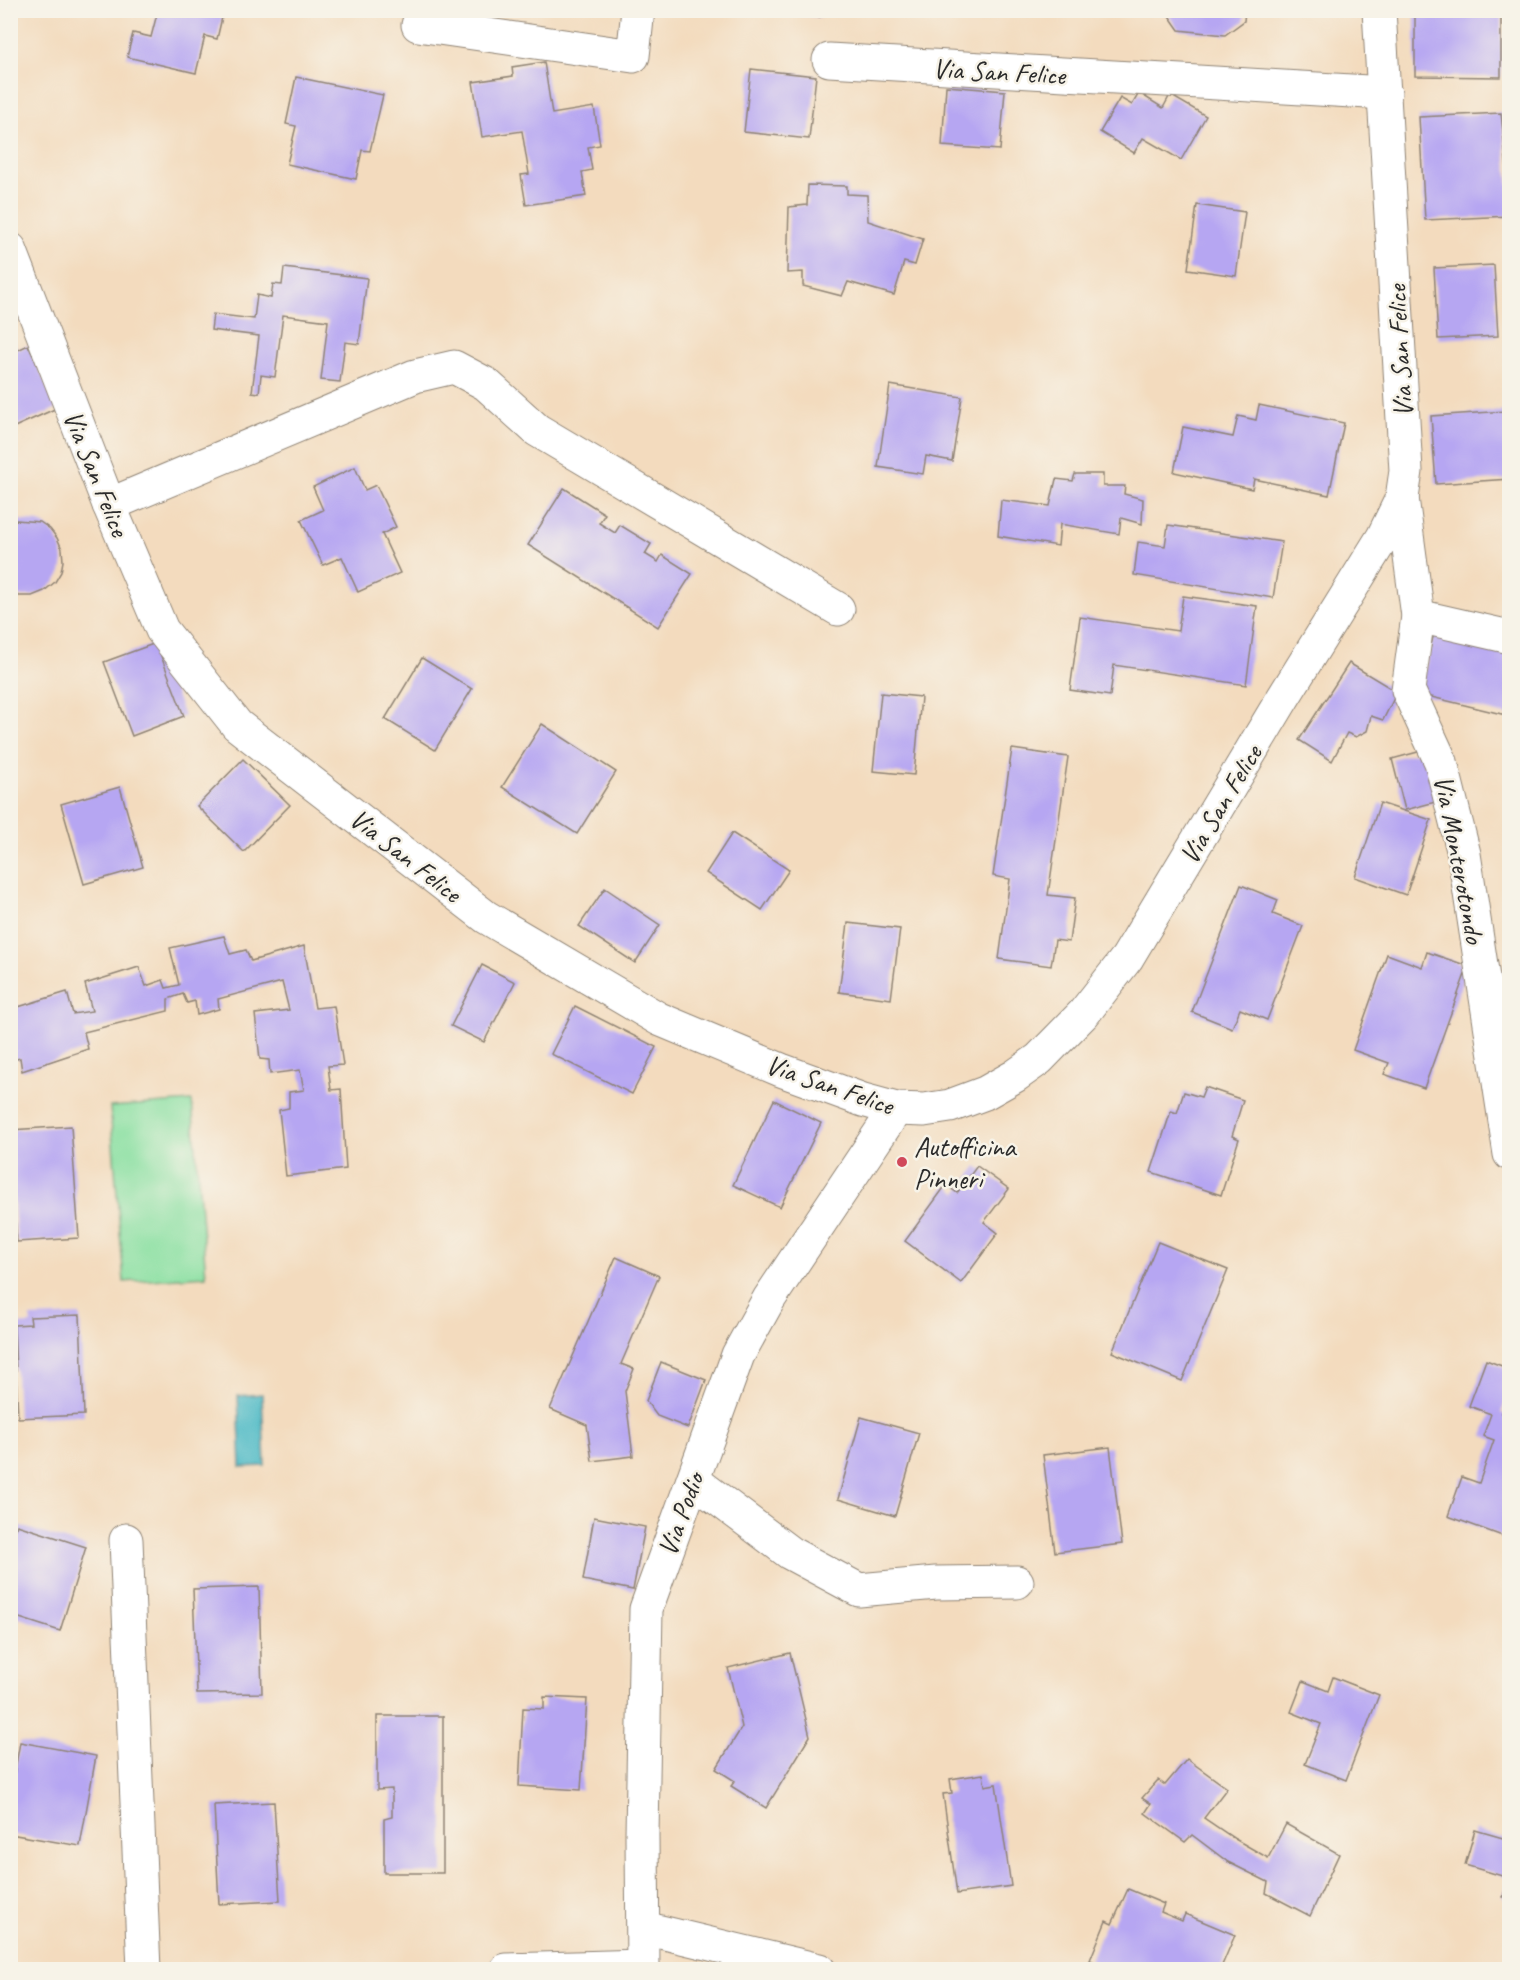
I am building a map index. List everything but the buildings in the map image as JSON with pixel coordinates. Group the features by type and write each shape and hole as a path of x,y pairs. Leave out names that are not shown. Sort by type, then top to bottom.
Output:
{"street":[{"path":"418,25 633,56 638,10"},
{"name":"Via San Felice","path":"10,249 109,505 162,630 237,724 486,917 659,1019 782,1070 863,1100 896,1109 924,1110 950,1106 985,1094 1039,1059 1106,988 1127,958 1383,537 1402,498 1407,471 1380,10"},
{"name":"Via San Felice","path":"829,60 1385,93"},
{"path":"109,505 415,376 454,367 486,384 537,430 838,609"},
{"name":"Via Monterotondo","path":"1402,498 1418,616 1408,690 1441,762 1498,995 1509,1154"},
{"path":"1418,616 1509,637"},
{"name":"Via Podio","path":"643,1968 642,1835 646,1609 738,1355 769,1299 896,1109"},
{"path":"693,1480 790,1553 859,1590 936,1583 1017,1582"},
{"path":"126,1540 144,1970"},
{"path":"644,1928 819,1970"},
{"path":"506,1970 643,1968"}],"green space":[{"path":"192,1101 206,1276 124,1282 110,1107"}],"water":[{"path":"262,1394 265,1466 241,1467 238,1396"}],"place":[{"name":"Autofficina Pinneri","path":"902,1162"}]}
